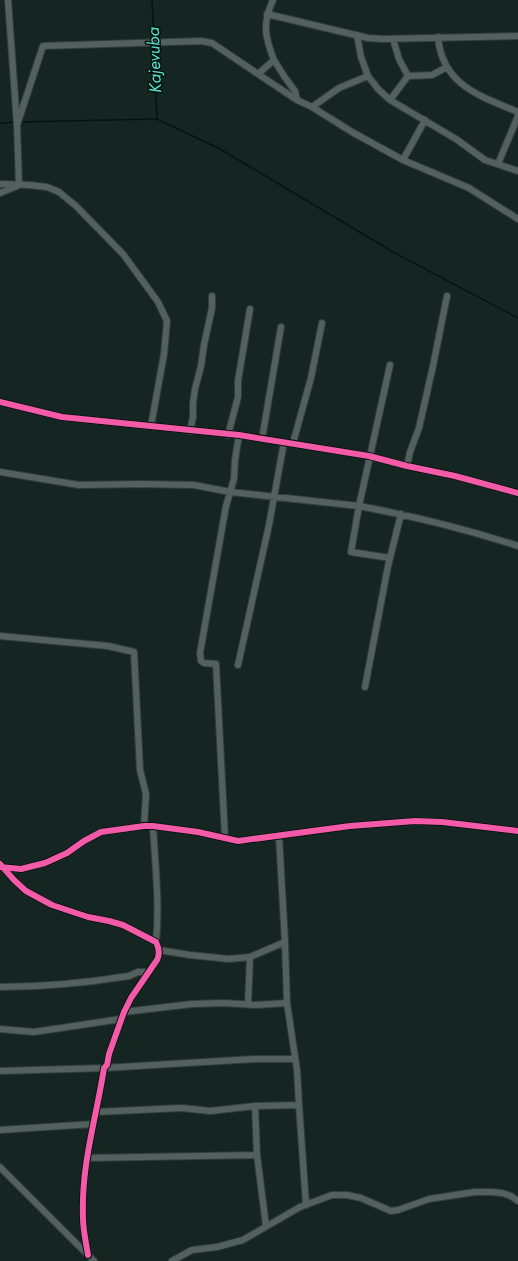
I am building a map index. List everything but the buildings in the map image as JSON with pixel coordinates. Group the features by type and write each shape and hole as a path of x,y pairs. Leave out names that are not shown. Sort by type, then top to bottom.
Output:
{"street":[{"path":"8,0 17,125 19,185"},
{"path":"273,0 267,14 265,33 274,60 295,91 297,100"},
{"path":"267,14 368,38 393,39 518,36"},
{"path":"357,35 361,57 368,76 378,89 390,100 456,139 485,160 518,172"},
{"path":"438,37 439,50 446,67 454,78 485,98 518,112"},
{"path":"393,39 399,59 408,76"},
{"path":"17,125 43,46 201,40 212,43 297,100 352,132 403,160 469,188 518,219"},
{"path":"258,74 274,60"},
{"path":"408,76 432,75 446,67"},
{"path":"312,108 340,88 368,76"},
{"path":"390,100 408,76"},
{"path":"498,164 518,116"},
{"path":"403,160 425,120"},
{"path":"0,184 47,187 59,192 76,206 123,254 164,313 167,321 164,354 151,426"},
{"path":"0,193 19,185"},
{"path":"190,431 193,416 195,389 212,308 212,296"},
{"path":"407,466 433,366 448,296"},
{"path":"228,435 238,397 238,382 250,309"},
{"path":"293,443 311,378 322,323"},
{"path":"262,439 281,327"},
{"path":"390,364 369,456 351,552 390,558"},
{"path":"0,402 62,417 239,435 369,456 518,493"},
{"path":"225,838 216,664 204,663 201,661 200,653 226,506 234,479 239,435"},
{"path":"238,665 274,497 284,442"},
{"path":"0,472 50,479 79,485 175,484 205,487 230,492 359,506 401,514 487,536 518,546"},
{"path":"365,687 390,558 401,514"},
{"path":"0,636 108,646 134,652 140,770 146,794 144,826"},
{"path":"0,866 21,869 45,863 67,854 84,841 101,832 144,826 198,832 238,841 350,826 415,821 442,822 518,832"},
{"path":"88,1254 83,1219 84,1183 92,1124 96,1112 104,1068 124,1012 147,972 159,956 159,950 156,942 159,918 153,826"},
{"path":"279,836 286,942 287,1003 299,1089 306,1205"},
{"path":"0,866 26,891 52,905 88,917 123,925 156,942"},
{"path":"159,950 229,959 250,957 286,942"},
{"path":"248,1004 250,957"},
{"path":"0,987 65,985 129,976 138,972 147,972"},
{"path":"124,1012 192,1004 287,1003"},
{"path":"0,1029 34,1032 121,1019"},
{"path":"0,1071 104,1068 254,1059 296,1059"},
{"path":"96,1112 182,1108 210,1111 255,1106 299,1105"},
{"path":"255,1106 257,1155 266,1226"},
{"path":"0,1130 92,1124"},
{"path":"87,1158 257,1155"},
{"path":"0,1167 94,1261"},
{"path":"172,1261 192,1250 217,1247 243,1240 306,1205 332,1195 347,1194 392,1210 398,1210 429,1199 474,1192 492,1192 502,1194 511,1196 518,1201"}],"waterway":[{"name":"Kajevuba","path":"152,0 154,40"},
{"name":"Kajevuba","path":"154,44 157,119"},
{"path":"19,122 157,119 220,149 393,252 518,318"},
{"path":"0,123 16,122"}],"cycle path":[{"path":"0,402 62,417 239,435 369,456 455,476 518,493"},
{"path":"0,867 21,869 45,863 67,853 84,841 101,832 144,826 198,832 238,841 350,826 415,821 442,822 518,831"},
{"path":"0,864 26,891 52,905 88,917 123,925 156,942 158,949 159,956 157,960 131,998 124,1012 109,1054 107,1065 104,1068 84,1179 83,1223 88,1255"}]}
